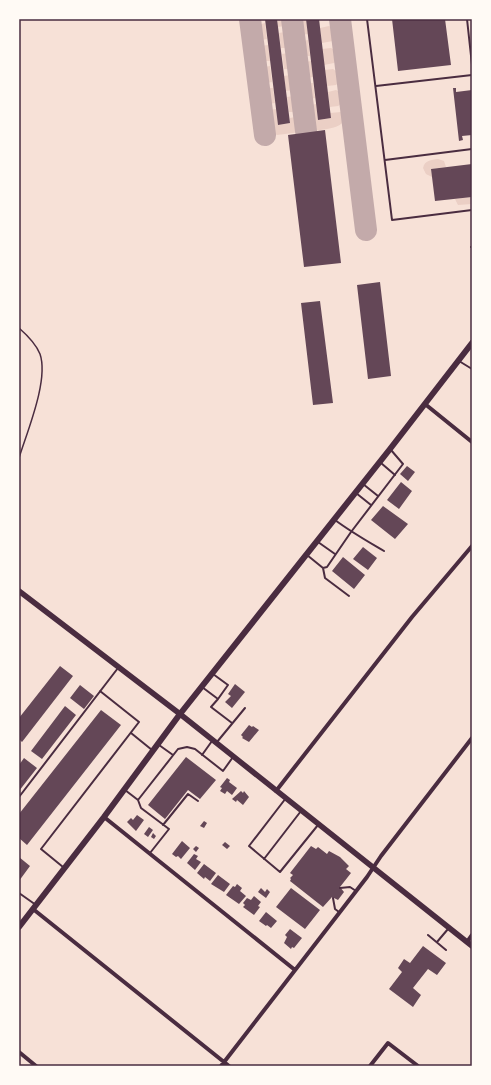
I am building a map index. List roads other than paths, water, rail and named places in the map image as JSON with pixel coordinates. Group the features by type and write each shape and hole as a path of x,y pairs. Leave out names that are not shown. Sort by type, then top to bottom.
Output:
{"main road":[{"path":"19,927 104,817 180,714 380,462 472,343"}],"street":[{"path":"425,404 472,442"},
{"path":"276,791 412,617 471,548"},
{"path":"19,591 180,714 472,946"},
{"path":"222,1064 472,738"},
{"path":"104,817 295,970"},
{"path":"34,907 222,1064 229,1066"},
{"path":"467,942 472,935"},
{"path":"370,1066 388,1043 418,1066"},
{"path":"19,1052 36,1066"}],"lane":[{"path":"368,19 392,220 472,210"},
{"path":"467,19 472,65"},
{"path":"376,86 472,75"},
{"path":"385,160 472,149"},
{"path":"458,361 472,369"},
{"path":"324,568 327,567 351,532 403,464 390,449"},
{"path":"380,462 395,475"},
{"path":"362,484 378,496"},
{"path":"355,493 371,505"},
{"path":"334,519 351,532 384,551"},
{"path":"317,541 336,554"},
{"path":"306,554 324,568 325,578 349,596"},
{"path":"19,797 118,668"},
{"path":"212,673 228,685 211,707 232,723"},
{"path":"202,686 218,699"},
{"path":"65,868 41,849 139,722 100,691"},
{"path":"202,754 245,708"},
{"path":"131,733 153,750"},
{"path":"158,744 173,756"},
{"path":"138,800 178,750 187,747 195,749 223,771 233,757"},
{"path":"124,790 138,800 141,808 169,829 149,854"},
{"path":"163,825 188,794 198,802"},
{"path":"286,798 248,846 280,872 319,824"},
{"path":"264,859 301,810"},
{"path":"340,888 350,887 356,891"},
{"path":"19,892 34,907"},
{"path":"333,898 335,908 339,913"},
{"path":"437,942 448,928"},
{"path":"428,935 446,950"}]}
